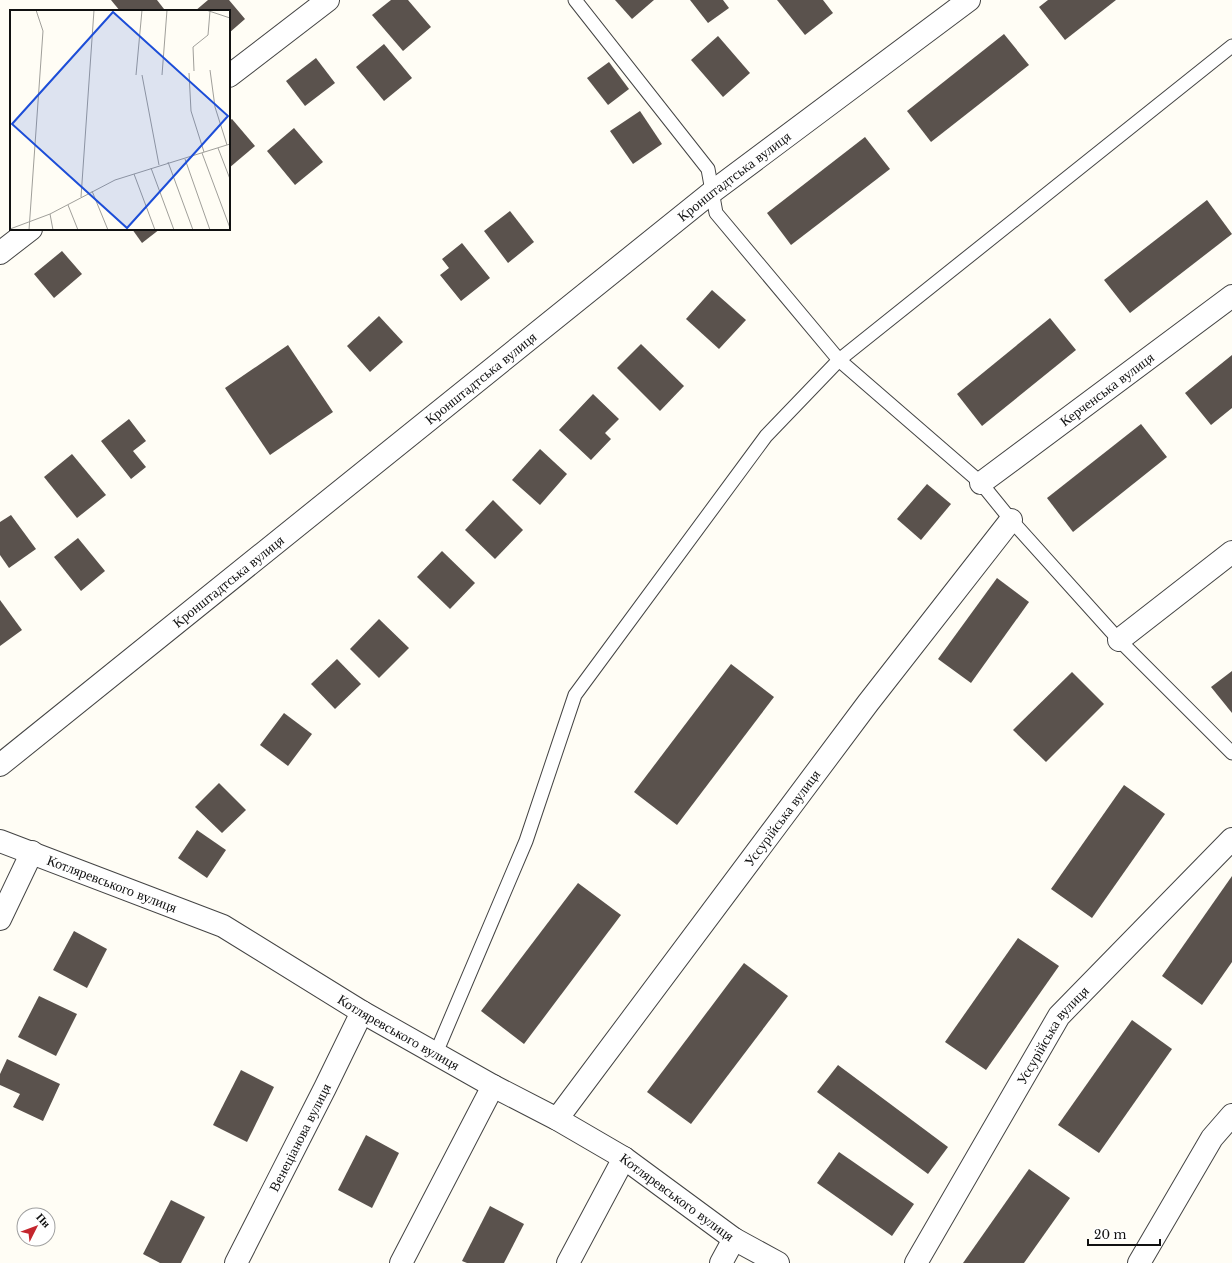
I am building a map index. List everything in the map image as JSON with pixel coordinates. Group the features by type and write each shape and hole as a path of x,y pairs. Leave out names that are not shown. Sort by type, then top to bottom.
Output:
{"street":[{"path":"230,75 328,0"},
{"name":"Кронштадтська вулиця","path":"0,765 712,192 969,0"},
{"path":"0,253 30,230"},
{"name":"Керченська вулиця","path":"981,483 1232,296"},
{"name":"Уссурійська вулиця","path":"557,1119 868,703 1011,520"},
{"path":"1119,640 1232,552"},
{"name":"Уссурійська вулиця","path":"916,1263 1059,1016 1232,839"},
{"name":"Котляревського вулиця","path":"0,840 223,926 362,1012 493,1086 557,1119 624,1158 734,1239 778,1263"},
{"path":"0,918 32,852"},
{"name":"Венеціанова вулиця","path":"236,1263 362,1012"},
{"path":"402,1263 493,1086"},
{"path":"1139,1263 1212,1138 1232,1115"},
{"path":"568,1263 624,1158"},
{"path":"721,1263 734,1239"}],"lane":[{"path":"575,0 708,169 716,214 839,360 981,483 1011,520 1119,640 1232,753"},
{"path":"436,1053 526,841 575,695 766,436 839,360 1232,46"}],"building":[{"path":"111,0 157,0 164,9 163,10 119,10"},
{"path":"208,0 229,0 245,19 230,32 230,10 196,10"},
{"path":"391,0 408,0 431,27 403,51 372,15"},
{"path":"615,0 654,0 632,19"},
{"path":"690,0 723,0 729,8 708,23"},
{"path":"777,0 823,0 833,13 805,35"},
{"path":"1048,0 1116,0 1065,40 1039,7"},
{"path":"1004,34 1029,65 931,142 907,111"},
{"path":"718,36 750,73 723,97 691,60"},
{"path":"384,44 412,78 384,101 356,67"},
{"path":"316,58 335,83 305,106 286,81"},
{"path":"609,62 629,89 608,105 587,78"},
{"path":"640,111 662,144 633,164 610,131"},
{"path":"232,119 255,146 230,167 230,120"},
{"path":"294,128 323,162 295,185 267,151"},
{"path":"865,137 890,169 791,245 767,213"},
{"path":"1207,200 1232,234 1130,313 1104,280"},
{"path":"510,211 534,242 508,263 484,231"},
{"path":"133,230 159,230 142,243"},
{"path":"462,243 490,278 461,301 440,275 449,268 442,259"},
{"path":"62,251 82,274 54,298 34,274"},
{"path":"712,290 746,320 719,349 686,319"},
{"path":"379,316 403,342 370,372 347,346"},
{"path":"1050,318 1076,350 982,426 957,394"},
{"path":"641,344 684,386 660,411 617,368"},
{"path":"288,345 333,412 270,455 225,388"},
{"path":"1232,355 1232,408 1211,425 1185,393"},
{"path":"593,394 619,419 605,433 611,439 591,460 559,430"},
{"path":"129,419 146,441 133,451 146,467 131,479 101,441"},
{"path":"1141,424 1167,457 1073,532 1047,498"},
{"path":"540,449 567,474 540,505 512,480"},
{"path":"72,454 106,495 77,518 44,477"},
{"path":"927,484 951,504 921,540 897,519"},
{"path":"493,500 523,530 495,559 465,530"},
{"path":"11,515 36,549 9,568 0,555 0,522"},
{"path":"78,538 105,571 81,591 54,557"},
{"path":"442,551 475,583 450,609 417,577"},
{"path":"997,578 1029,602 971,683 938,659"},
{"path":"0,600 22,630 0,646"},
{"path":"379,619 409,648 379,678 350,649"},
{"path":"337,659 361,684 335,709 311,684"},
{"path":"731,664 774,697 677,825 634,792"},
{"path":"1232,671 1232,713 1211,687"},
{"path":"1072,672 1104,704 1046,762 1013,730"},
{"path":"284,713 312,734 288,766 260,745"},
{"path":"219,783 246,810 222,833 195,807"},
{"path":"1124,785 1165,814 1092,918 1051,889"},
{"path":"197,830 226,850 207,878 178,858"},
{"path":"1232,876 1232,962 1202,1005 1162,976"},
{"path":"578,883 621,915 524,1044 481,1011"},
{"path":"74,931 107,949 87,988 53,970"},
{"path":"1018,938 1059,966 986,1070 945,1042"},
{"path":"744,963 788,996 691,1124 647,1092"},
{"path":"39,996 77,1014 56,1056 18,1037"},
{"path":"1132,1020 1172,1049 1099,1153 1058,1125"},
{"path":"7,1059 60,1084 43,1121 13,1107 20,1094 0,1085 0,1074"},
{"path":"838,1065 948,1147 928,1174 817,1092"},
{"path":"241,1070 274,1087 247,1142 213,1125"},
{"path":"366,1135 399,1153 372,1208 338,1190"},
{"path":"839,1152 914,1204 892,1236 817,1183"},
{"path":"1029,1169 1070,1198 1024,1263 963,1263"},
{"path":"171,1200 205,1217 181,1263 160,1263 143,1254"},
{"path":"490,1206 524,1224 504,1263 467,1263 462,1261"}]}
